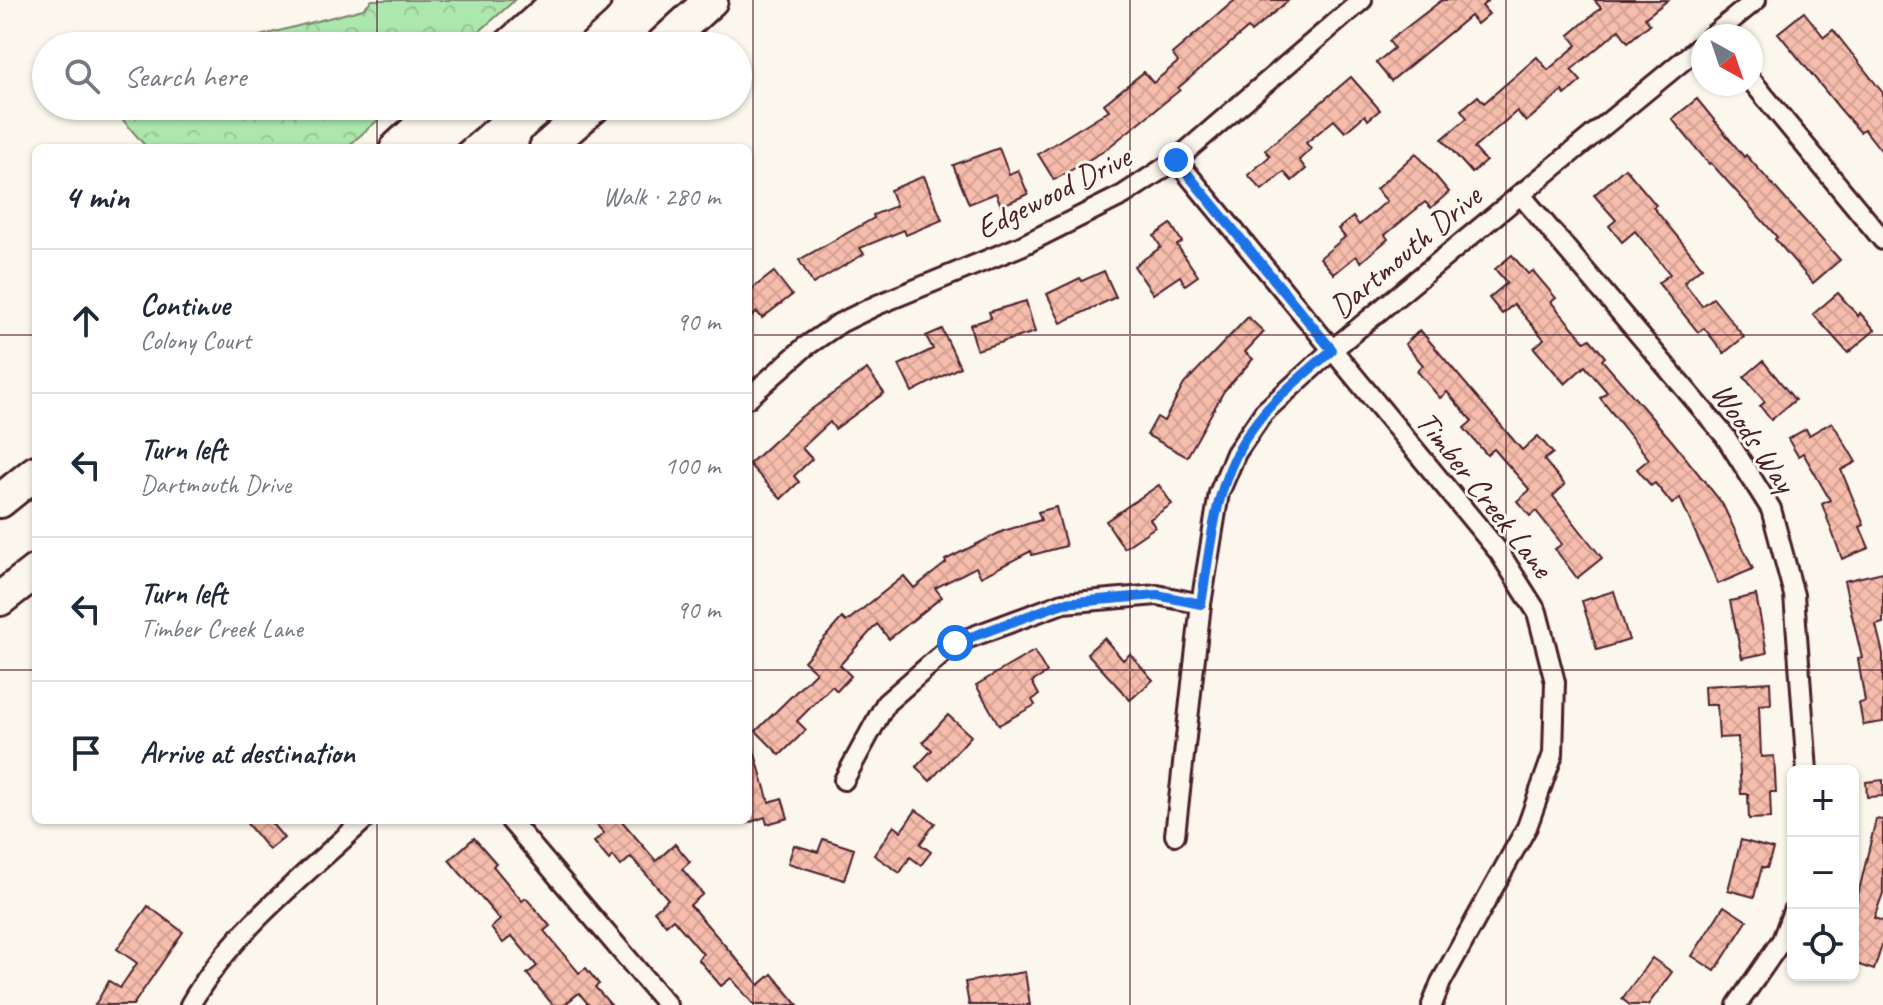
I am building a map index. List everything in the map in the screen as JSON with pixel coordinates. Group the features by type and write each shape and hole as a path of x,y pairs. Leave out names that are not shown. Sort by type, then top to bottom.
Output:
{"highway":[{"path":"525,32 560,0"},
{"path":"559,32 594,0"},
{"path":"676,32 711,0"},
{"path":"401,144 428,120"},
{"path":"432,144 459,120"},
{"path":"551,144 578,120"},
{"path":"0,501 32,475"},
{"path":"0,599 32,574"}],"street":[{"name":"Edgewood Drive","path":"752,394 805,347 840,323 1034,240 1123,195 1176,160 1362,0"},
{"name":"Dartmouth Drive","path":"1728,24 1756,0"},
{"name":"Dartmouth Drive","path":"1175,835 1201,604 1219,493 1236,453 1264,412 1332,350 1691,54"},
{"path":"1763,95 1883,240"},
{"name":"Timber Creek Lane","path":"1176,160 1499,552 1537,612 1555,682 1553,754 1527,827 1441,982 1432,1005"},
{"name":"Woods Way","path":"1520,194 1725,436 1771,509 1794,595 1807,765"},
{"path":"844,780 886,703 955,643 1063,603 1157,595 1201,604"},
{"path":"190,1005 203,982 256,920 360,824"},
{"path":"513,824 667,1005"},
{"path":"1737,1005 1782,940 1787,927"}],"green space":[{"path":"372,0 515,0 479,32 275,32 363,9"},
{"path":"123,120 378,120 351,144 144,144"}],"building":[{"path":"1235,0 1289,0 1251,32 1248,28 1178,88 1180,90 1104,151 1054,180 1038,154 1109,110 1104,104 1144,72 1153,83 1178,62 1172,54"},
{"path":"1442,0 1489,0 1482,6 1489,14 1477,24 1470,16 1391,81 1376,63 1394,48 1389,41"},
{"path":"1594,0 1668,0 1645,18 1650,24 1628,42 1619,30 1571,70 1581,81 1565,95 1562,91 1526,122 1517,111 1474,148 1486,161 1472,173 1442,139 1467,118 1461,110 1478,96 1484,103 1537,57 1548,70 1577,45 1569,35 1601,8"},
{"path":"1804,12 1824,37 1833,30 1883,93 1883,153 1864,129 1860,132 1778,33"},
{"path":"1351,77 1380,110 1368,120 1365,115 1345,132 1334,120 1306,143 1311,149 1299,160 1306,169 1292,181 1284,172 1262,190 1248,175 1270,156 1265,150"},
{"path":"1697,99 1744,157 1746,155 1840,260 1813,283 1775,239 1777,237 1672,119"},
{"path":"999,148 1009,174 1018,170 1028,194 1001,206 996,193 969,204 953,165"},
{"path":"1416,153 1449,192 1431,208 1425,202 1385,235 1388,239 1361,262 1356,256 1334,274 1320,258 1345,237 1338,229 1353,217 1359,225 1387,201 1376,189"},
{"path":"1625,168 1702,267 1684,282 1702,306 1713,298 1744,337 1724,353 1704,328 1698,332 1658,283 1670,274 1635,231 1622,242 1609,226 1616,220 1594,195"},
{"path":"924,176 942,220 906,235 904,230 860,248 864,254 813,284 799,260 874,218 873,215 896,206 890,190"},
{"path":"1171,224 1182,242 1177,245 1198,276 1185,285 1180,276 1153,294 1134,266 1161,247 1154,236"},
{"path":"1512,255 1528,274 1533,271 1556,298 1551,302 1585,342 1590,339 1605,357 1602,360 1722,503 1753,569 1718,584 1680,498 1672,504 1655,483 1651,486 1637,469 1649,459 1600,398 1607,392 1585,366 1565,384 1534,348 1544,339 1514,304 1502,314 1489,298 1507,283 1495,269"},
{"path":"1104,271 1116,297 1061,323 1047,294 1080,278 1082,281"},
{"path":"774,272 792,295 762,318 757,312 752,316 752,289"},
{"path":"1838,293 1875,330 1848,353 1813,314"},
{"path":"1026,301 1035,332 977,350 970,325 991,318 989,312"},
{"path":"1248,317 1264,332 1245,352 1253,359 1224,391 1187,457 1147,435 1157,417 1164,421 1184,384"},
{"path":"942,329 960,367 912,392 899,365 933,349 926,336"},
{"path":"1420,330 1522,450 1538,436 1553,453 1544,460 1565,485 1553,496 1602,558 1577,578 1555,549 1562,544 1536,511 1530,516 1517,501 1530,490 1494,449 1487,455 1464,428 1472,421 1447,392 1440,398 1417,371 1423,365 1405,344"},
{"path":"1763,361 1795,400 1771,420 1760,406 1765,402 1744,377"},
{"path":"867,369 884,393 835,429 830,422 802,448 812,459 794,476 799,482 781,499 752,467 752,461 798,419"},
{"path":"1832,422 1856,462 1841,470 1864,525 1860,527 1869,548 1842,559 1822,504 1830,500 1803,453 1798,456 1788,439 1806,429 1809,435"},
{"path":"1159,485 1172,504 1150,519 1155,527 1124,548 1106,521"},
{"path":"1056,507 1066,546 1032,555 1031,551 981,577 976,567 935,588 942,597 889,639 877,624 840,665 851,676 837,691 832,686 797,721 806,730 780,755 756,731 816,672 804,661 842,618 846,622 904,576 914,588 946,563 945,560 1003,531 1041,520 1038,512"},
{"path":"1883,572 1883,623 1876,625 1883,654 1883,722 1863,725 1859,703 1865,702 1858,659 1862,658 1844,581"},
{"path":"1614,591 1629,640 1597,650 1582,601"},
{"path":"1756,595 1767,653 1742,658 1730,601"},
{"path":"1104,638 1123,660 1130,654 1153,680 1130,700 1087,653"},
{"path":"1034,651 1047,673 1032,682 1039,695 1032,700 1035,705 999,725 976,685"},
{"path":"1770,682 1771,704 1759,705 1761,757 1774,756 1776,792 1770,792 1771,818 1749,819 1748,794 1741,794 1738,737 1719,738 1717,705 1705,705 1704,686"},
{"path":"948,715 971,736 930,781 916,767 932,750 923,742"},
{"path":"752,744 769,802 782,798 788,818 767,824 765,817 752,822"},
{"path":"1883,780 1883,796 1867,797 1866,782"},
{"path":"916,810 935,823 920,844 931,852 921,865 910,857 900,873 874,855 894,826 901,831"},
{"path":"1876,819 1883,820 1883,893 1874,918 1883,921 1883,942 1874,970 1859,965 1859,891"},
{"path":"247,824 272,824 284,838 269,850"},
{"path":"596,824 624,824 656,861 675,844 690,862 682,869 703,894 690,905 759,985 772,974 798,1005 754,1005 731,978 721,986 698,959 703,954 673,919 666,925 654,911 668,899 631,857 621,866 613,856 609,860 594,842 604,833"},
{"path":"474,838 522,901 526,898 550,926 544,931 579,973 586,968 599,984 595,987 611,1005 589,1005 579,993 564,1005 553,1005 527,974 537,966 512,936 503,943 491,928 500,920 449,860"},
{"path":"823,839 854,849 844,880 788,863 794,845 818,852"},
{"path":"1741,840 1773,849 1767,868 1762,867 1754,897 1728,890"},
{"path":"148,906 183,932 133,1005 95,1005 109,981 120,988 137,963 117,949"},
{"path":"1724,906 1747,921 1715,971 1692,956"},
{"path":"1652,958 1672,972 1648,1005 1630,1005 1622,999"},
{"path":"1025,972 1030,1005 969,1005 965,982"}],"route":[{"path":"955,643 1063,603 1157,595 1201,604 1219,493 1236,453 1264,412 1332,350 1176,160"}]}
